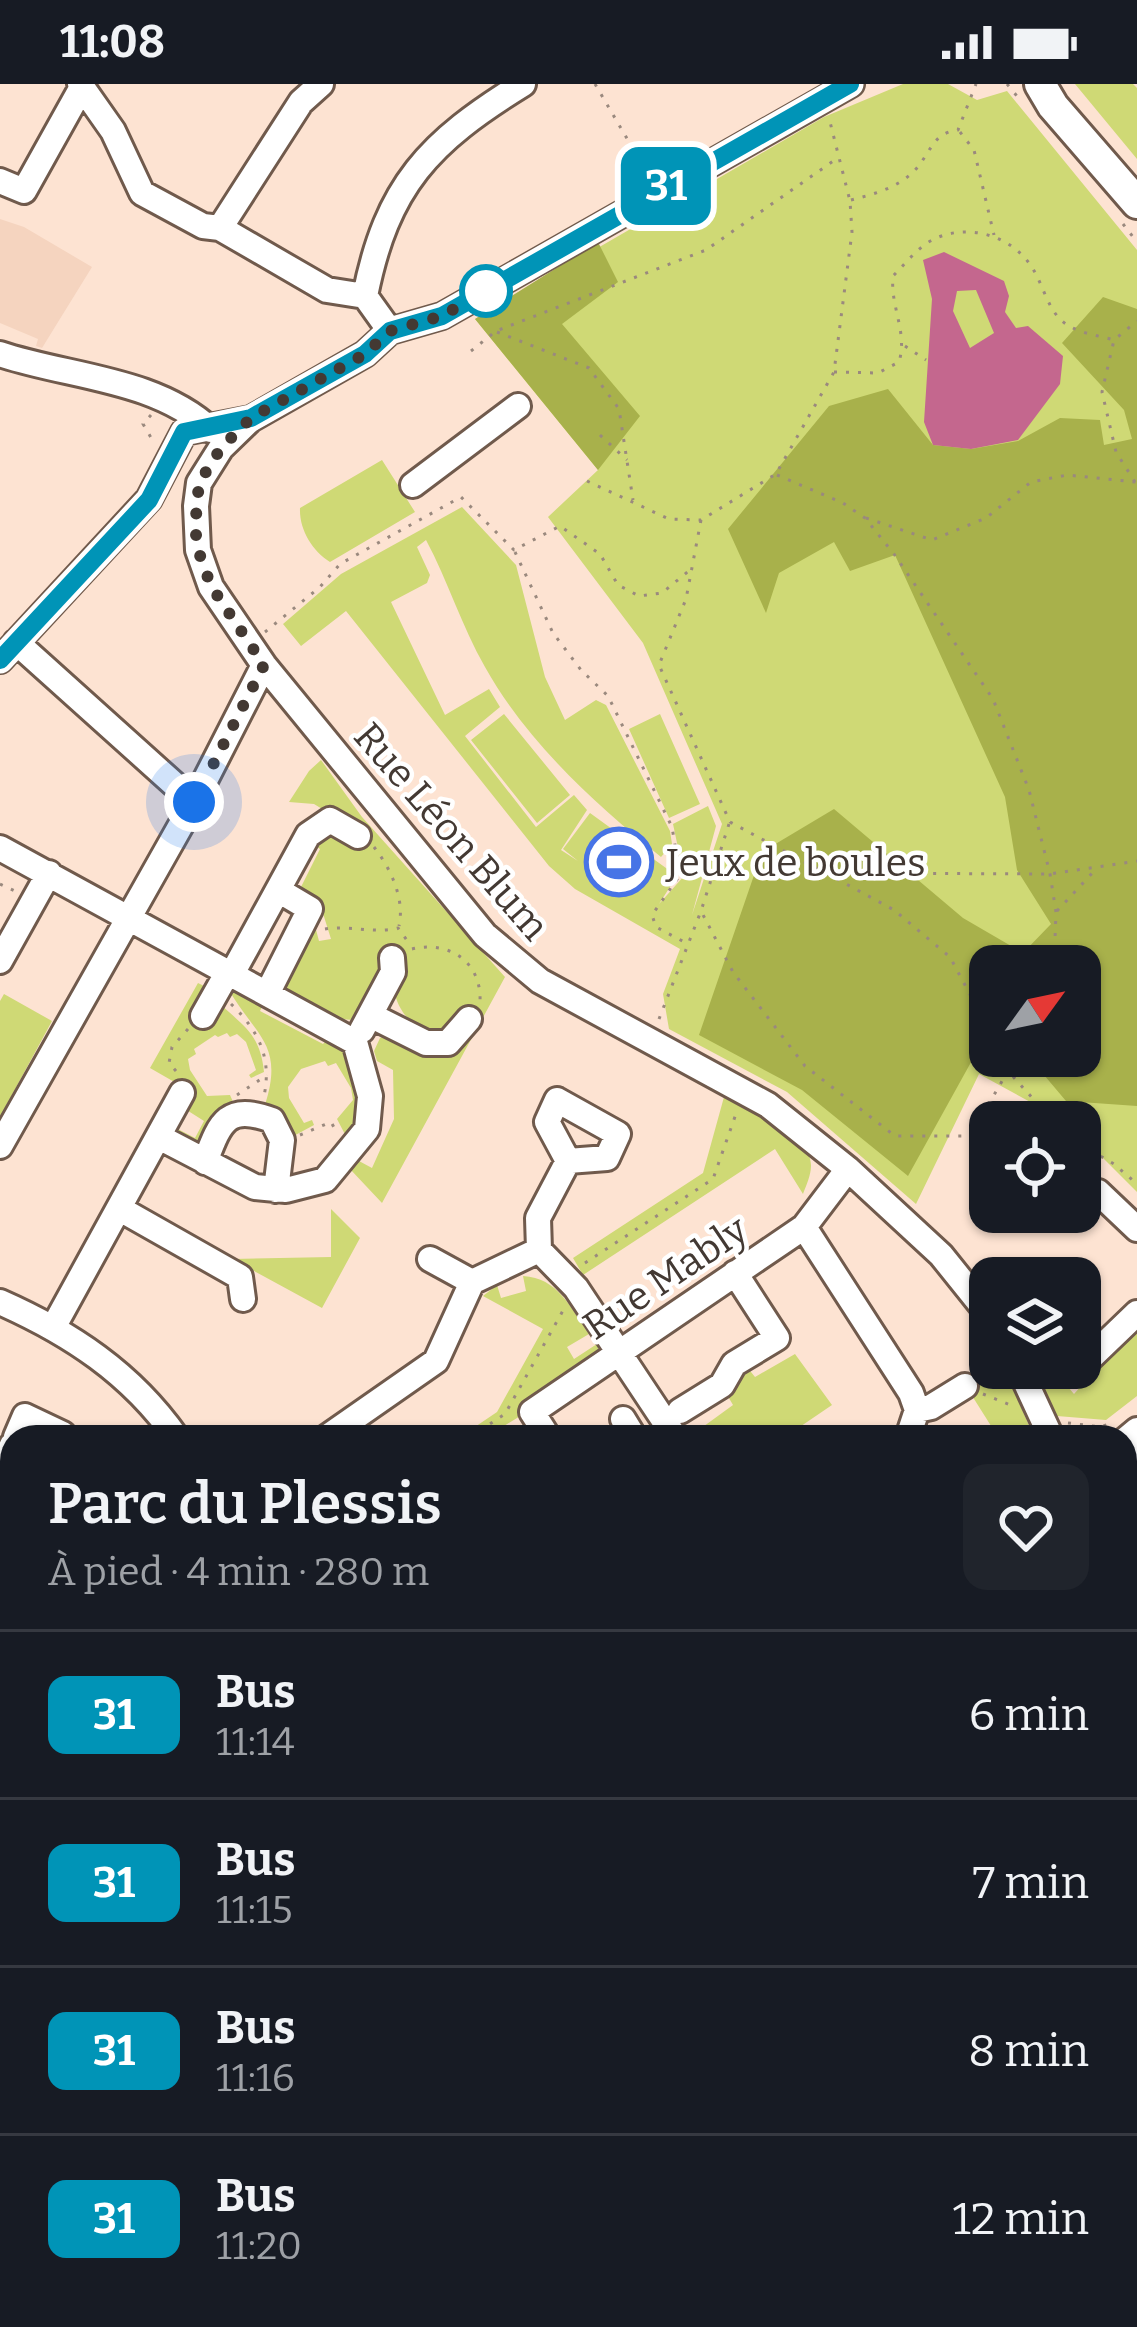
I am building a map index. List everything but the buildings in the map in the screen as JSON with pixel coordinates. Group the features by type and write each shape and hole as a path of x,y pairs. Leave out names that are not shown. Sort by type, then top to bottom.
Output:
{"main road":[{"path":"1027,84 1047,95 1137,203"}],"street":[{"path":"220,228 301,102 321,84"},
{"path":"365,296 376,244 392,206 416,172 440,142 524,84"},
{"path":"194,802 8,651 156,488 184,432 215,437 365,354 390,331 442,316 851,84"},
{"path":"0,181 24,191 81,85 113,131 142,193 203,226 220,228 327,290 365,296 390,331"},
{"path":"0,354 88,373 166,402 215,437"},
{"path":"413,484 518,406"},
{"path":"156,488 198,494 215,437"},
{"name":"Rue Léon Blum","path":"198,494 198,550 211,586 257,655 485,935 540,981 768,1106 848,1168 941,1255 969,1290"},
{"path":"0,1146 194,802 257,655"},
{"path":"202,1016 308,835 330,820 358,836"},
{"path":"0,848 127,915 226,977 268,992 355,1042"},
{"path":"0,961 49,873"},
{"path":"268,992 310,909 278,890"},
{"path":"158,1137 256,1186 276,1190 326,1180 367,1129 370,1096 355,1042 392,972 392,958"},
{"path":"370,1015 426,1043 448,1042 470,1018"},
{"path":"54,1326 182,1093"},
{"path":"206,1162 218,1127 232,1115 272,1120 281,1144 276,1190"},
{"path":"568,1161 538,1218 539,1250 576,1288 667,1425"},
{"name":"Rue Mably","path":"540,1425 532,1412 804,1226 848,1168"},
{"path":"1101,1195 1137,1229"},
{"path":"120,1209 240,1277 243,1299"},
{"path":"804,1226 911,1393 917,1410 912,1425"},
{"path":"344,1425 436,1361 472,1282 539,1250"},
{"path":"430,1259 472,1282"},
{"path":"680,1411 722,1385 734,1364 777,1338 735,1274"},
{"path":"0,1302 54,1326 121,1372 166,1425"},
{"path":"1101,1348 1137,1313"},
{"path":"917,1410 931,1407 964,1386"},
{"path":"1029,1389 1047,1425"},
{"path":"21,1425 25,1416 44,1425"}],"path":[{"path":"595,84 647,173"},
{"path":"850,201 898,183 915,171 938,137 958,130 976,84"},
{"path":"587,481 669,519 701,520 776,475 834,372 849,271 850,201 824,99"},
{"path":"958,130 974,150 994,236"},
{"path":"471,352 496,331 706,250 840,156"},
{"path":"834,372 878,373 899,362 904,345 893,277 928,243 964,230 994,236 1028,260 1058,317 1072,328 1114,340"},
{"path":"1136,482 1116,452 1102,392 1114,340 1137,321"},
{"path":"496,331 589,368 619,409 633,500"},
{"path":"904,345 926,360"},
{"path":"600,435 628,462"},
{"path":"776,475 843,503 865,518 932,540 986,518 1031,482 1067,475 1136,482"},
{"path":"257,655 340,564 460,497 514,550 553,633 608,696 672,827 680,874 652,915 656,927 688,944"},
{"path":"865,518 992,699 1029,790 1050,874 1055,945"},
{"path":"701,520 686,599 659,665 730,822 893,910 950,957 969,993"},
{"path":"514,550 560,526 600,554 618,585 639,596 662,592 692,568"},
{"path":"650,1044 730,822"},
{"path":"358,836 373,845 387,863 403,908 398,928 411,950 429,945 450,950 471,964 481,1000 470,1018"},
{"path":"825,872 1050,874 1137,861"},
{"path":"1056,912 1096,868"},
{"path":"310,909 323,929 398,928"},
{"path":"700,911 733,972 805,1066 896,1136 970,1136 1004,1077"},
{"path":"226,977 266,1053 269,1074 252,1114"},
{"path":"182,1093 182,1076 170,1063 172,1047 202,1016"},
{"path":"252,1114 236,1092 269,1074"},
{"path":"1013,1077 1035,1101"},
{"path":"488,1425 505,1414 576,1288 577,1268 713,1179 744,1093"},
{"path":"281,1144 331,1122 347,1154"},
{"path":"1101,1156 1137,1184"},
{"path":"964,1386 1042,1425"}],"shaded area":[{"path":"0,219 24,227 92,267 42,348 36,346 38,339 0,323"},
{"path":"944,252 1004,281 1009,296 1005,312 1016,328 1028,326 1063,356 1060,384 1018,440 971,449 933,445 924,422 932,299 923,260","holes":["976,290 994,333 970,348 953,311 957,291"]}],"green space":[{"path":"903,84 948,84 977,100 1007,91 1137,250 1137,1192 1101,1156 1101,1101 1028,1101 984,1077 1101,1077 1101,945 969,945 969,1077 978,1077 916,1204 787,1092 669,1029 663,994 680,949 575,889 549,866 346,611 301,646 283,624 341,574 462,507 516,565 545,677 565,720 596,700 606,705 670,831 672,844 661,857 587,793 521,721 477,652 426,540 417,547 430,575 427,583 391,602 445,715 489,689 500,707 465,736 536,827 574,795 587,810 561,850 578,861 563,849 590,813 677,876 659,904 684,876 673,824 708,806 716,826 692,915 722,824 643,643 548,517 598,470 475,319 824,117"},
{"path":"1075,84 1133,84 1137,88 1137,159"},
{"path":"598,242 618,282 562,324 640,416 598,470 475,319"},
{"path":"1103,297 1137,309 1137,1106 1066,1101 1046,1077 1101,1077 1101,945 1031,945 1051,924 1017,870 1005,797 895,555 850,571 834,542 779,573 766,613 728,529 829,406 888,389 933,445 971,449 1018,441 1060,418 1100,420 1104,445 1132,439 1124,410 1062,343"},
{"path":"382,460 415,512 330,562 308,539 300,508"},
{"name":"Jeux de boules","path":"504,714 570,795 537,823 471,740"},
{"name":"Jeux de boules","path":"660,714 700,804 669,818 629,729"},
{"path":"321,760 362,817 505,977 382,1203 350,1169 359,1161 372,1168 394,1119 393,1070 377,1061 374,1051 380,1038 390,1033 430,1048 478,1012 473,1007 440,1029 409,1020 395,995 405,960 388,946 378,960 381,977 354,1020 339,1019 287,991 285,982 314,922 319,941 331,939 321,907 298,893 320,849 314,845 329,832 365,835 314,804 289,802"},
{"path":"834,809 963,918 1009,945 969,945 969,1066 908,1176 802,1090 699,1035 762,852"},
{"path":"198,983 249,1031 264,1072 251,1078 256,1070 246,1042 237,1034 215,1035 194,1049 196,1054 188,1059 190,1070 207,1096 230,1095 234,1104 195,1147 175,1138 172,1126 195,1138 204,1121 182,1107 190,1091 150,1068"},
{"path":"232,986 265,1000 260,1011 323,1044 331,1035 344,1042 363,1102 350,1144 337,1119 353,1100 351,1088 336,1063 328,1066 325,1061 301,1069 288,1087 304,1123 312,1120 314,1125 290,1138 277,1114 265,1105 269,1055 230,992"},
{"path":"4,994 52,1021 0,1117 0,1001"},
{"path":"724,1097 777,1124 801,1144 811,1166 803,1194 775,1149 583,1275 573,1258 703,1173"},
{"path":"331,1209 360,1238 322,1308 232,1259 331,1257"},
{"path":"523,1276 545,1282 569,1304 589,1334 567,1347 574,1359 597,1344 599,1352 519,1409 522,1415 506,1425 478,1425 497,1412 543,1329 483,1296 497,1285 501,1298 526,1291"},
{"path":"1137,1324 1137,1396 1106,1420 1057,1416 1042,1389 1070,1389 1074,1394 1078,1389 1101,1389 1101,1364"},
{"path":"795,1354 832,1405 803,1425 706,1425 733,1405 726,1393 747,1367 755,1377"},
{"path":"969,1380 969,1389 1013,1389 1029,1425 990,1425 964,1383"}],"bus line":[{"name":"31","path":"0,660 149,500 184,432 251,418 365,354 390,331 442,316 850,84"}],"place":[{"name":"Jeux de boules","path":"619,862"}],"route":[{"path":"194,802 264,665 211,586 198,550 199,483 221,448 251,418 365,354 390,331 442,316 501,282 486,291"}]}
